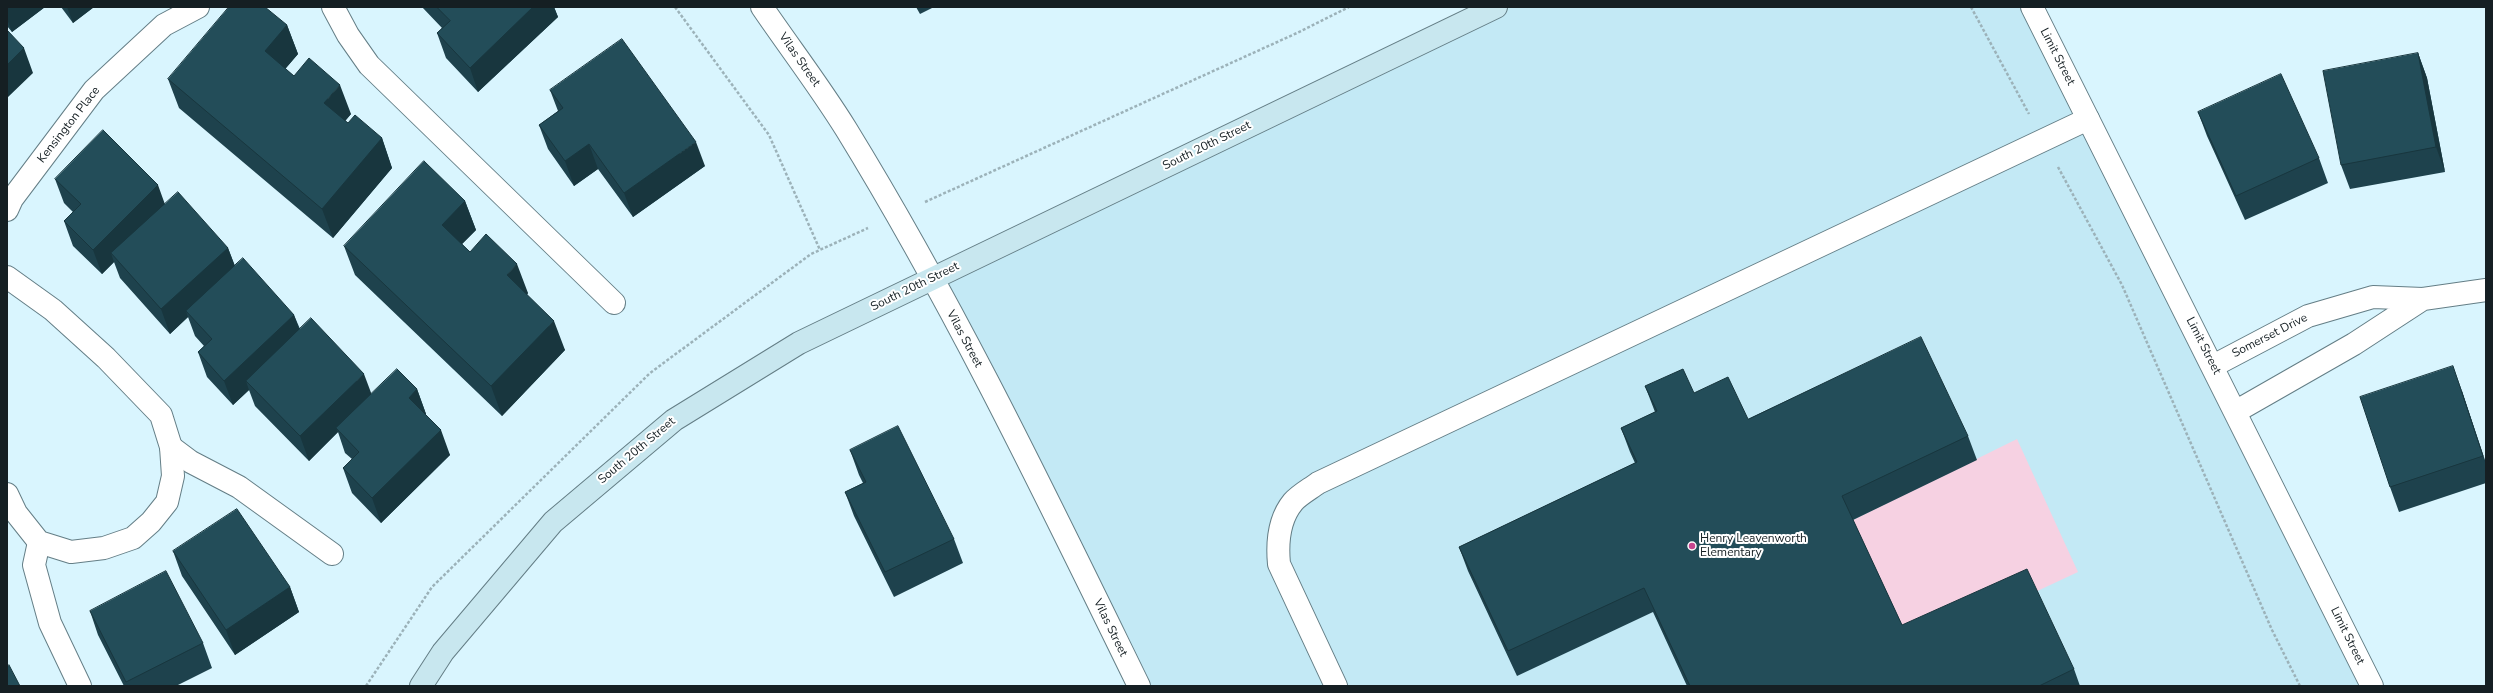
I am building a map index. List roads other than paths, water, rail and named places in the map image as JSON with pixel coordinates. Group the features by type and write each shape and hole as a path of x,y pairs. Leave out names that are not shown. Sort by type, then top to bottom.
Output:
{"main road":[{"name":"South 20th Street","path":"421,686 443,652 553,522 674,420 799,344 932,278 1496,7"}],"street":[{"name":"Kensington Place","path":"7,210 12,199 94,90 164,25 198,7"},
{"path":"334,7 348,36 369,65 614,304"},
{"name":"Vilas Street","path":"762,7 846,128 932,278 1034,471 1139,686"},
{"name":"Limit Street","path":"2032,7 2372,686"},
{"path":"1336,686 1279,564 1278,544 1284,518 1294,501 1318,483 2088,119"},
{"path":"7,277 52,310 106,358 161,415 171,447 173,476 167,502 151,522 133,538 104,548 71,552 39,542 16,513 7,494"},
{"name":"Somerset Drive","path":"2213,366 2308,316 2373,297 2423,299 2486,290"},
{"name":"Somerset Drive","path":"2236,412 2354,344 2423,299"},
{"path":"171,447 191,462 239,487 332,554"},
{"path":"39,542 34,566 50,623 80,686"}],"place":[{"name":"Henry Leavenworth Elementary","path":"1692,546"}]}
